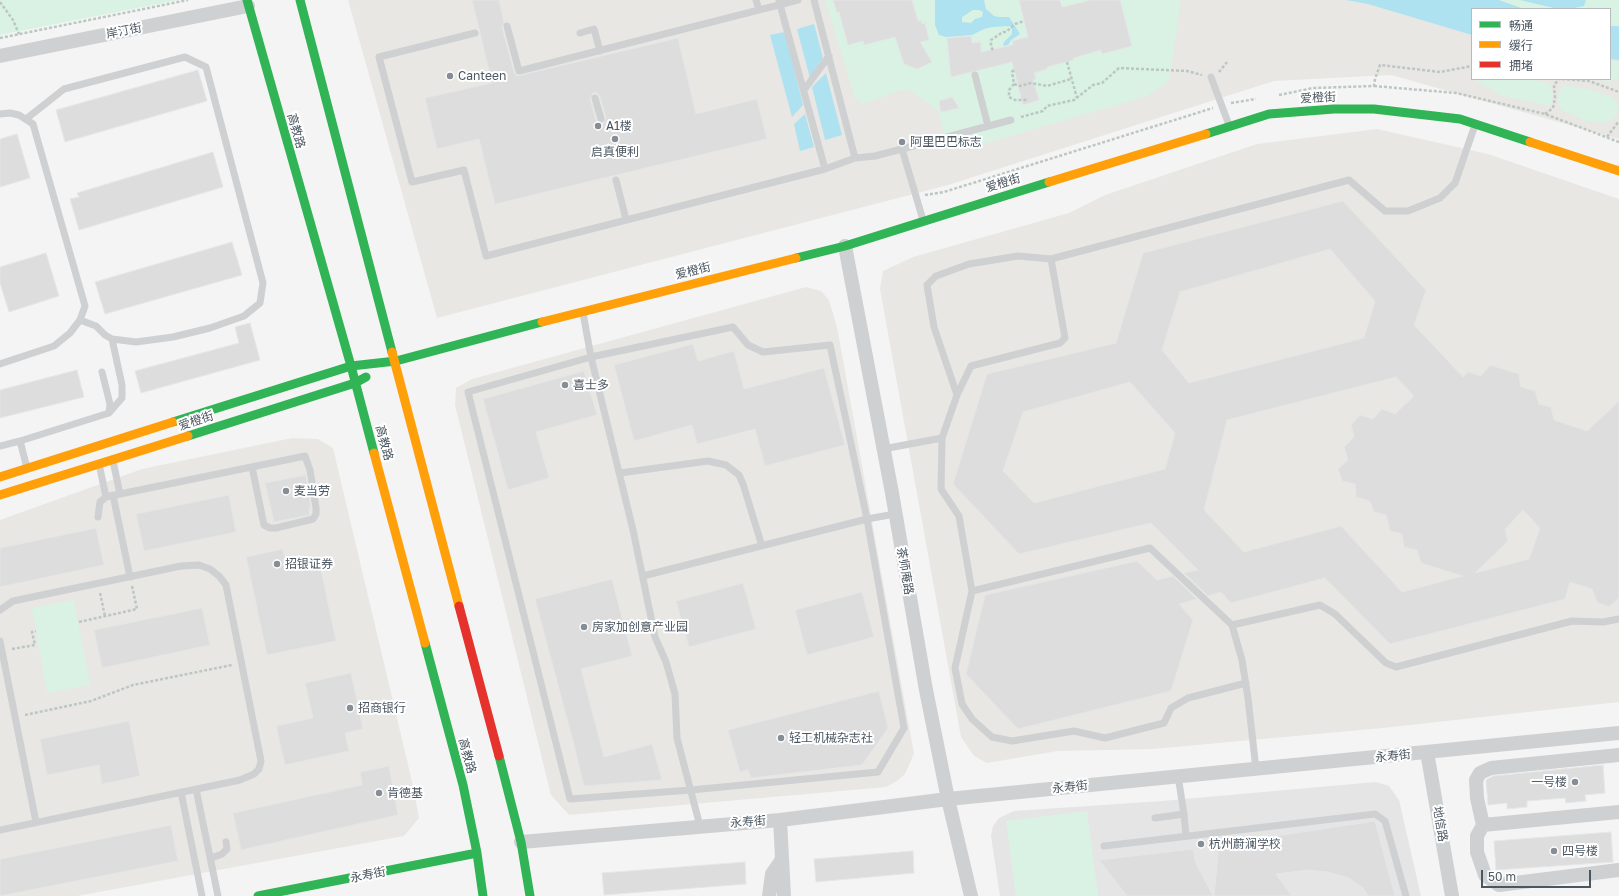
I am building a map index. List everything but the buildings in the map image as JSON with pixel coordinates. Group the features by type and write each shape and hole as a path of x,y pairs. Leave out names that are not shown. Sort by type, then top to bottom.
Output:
{"street":[{"path":"300,0 396,361 521,842 530,896"},
{"name":"岸汀街","path":"0,56 247,3"},
{"name":"高教路","path":"247,3 351,366 463,785 477,853 483,896"},
{"name":"爱橙街","path":"0,477 351,366 396,361 583,311 845,246 923,220 1229,125 1270,114 1334,109 1382,110 1460,119 1619,171"},
{"name":"茶师庵路","path":"845,246 926,690 948,799 972,896"},
{"name":"爱橙街","path":"0,495 355,383 396,361"},
{"path":"1618,734 1619,760"},
{"name":"永寿街","path":"521,842 780,820 948,799 1618,734"},
{"name":"地信路","path":"1427,752 1452,896"},
{"path":"1619,755 1491,768 1480,773 1476,780 1483,825 1477,836 1477,852 1485,875 1499,885 1619,870"},
{"path":"1483,825 1619,812"},
{"path":"780,820 781,862 784,896"},
{"name":"永寿街","path":"258,896 477,853"},
{"path":"769,896 772,874 781,862"}],"lane":[{"path":"756,0 759,10"},
{"path":"507,26 519,71 585,57 600,50 759,10 780,2 798,0"},
{"path":"814,0 855,158"},
{"path":"780,2 825,169"},
{"path":"580,33 594,29 600,50"},
{"path":"475,33 379,57 412,182 464,170 486,256 825,169 855,158 874,156 1011,120"},
{"path":"804,90 829,56"},
{"path":"26,119 64,88 184,57 206,67 263,283 260,302 244,316 210,328 173,337 136,342 112,339 105,335 96,326 80,320"},
{"path":"975,75 988,126"},
{"path":"1211,77 1229,125"},
{"path":"595,98 601,119"},
{"path":"0,114 10,113 19,115 33,124 85,306 80,320 70,333 54,346 0,364"},
{"path":"957,395 934,327 927,285 936,276 969,264 1018,256 1051,259 1349,180 1386,211 1408,211 1440,198 1455,182 1476,124"},
{"path":"902,149 923,220"},
{"path":"616,180 626,219"},
{"path":"1051,259 1065,338 1060,344 971,366 957,395 942,438 941,489 958,516 972,591 955,668 962,704 972,719 992,737 1012,741 1074,731 1105,738 1164,723 1171,708 1188,698 1246,683"},
{"path":"583,311 591,357 620,473 655,637 666,662 675,694 677,738 700,826"},
{"path":"733,327 748,346 763,352 830,345 867,519 904,728 878,772 691,790 570,799 468,392 591,357 733,327"},
{"path":"0,446 109,413 122,398 122,385 112,339"},
{"path":"102,372 110,404 109,413"},
{"path":"883,449 942,438"},
{"path":"20,441 27,468"},
{"path":"98,517 100,502 113,495 305,456 310,470 316,508 316,514 313,519 270,528 264,525 252,467"},
{"path":"113,460 113,495 130,577"},
{"path":"620,473 708,461 726,465 738,475 743,484 762,546"},
{"path":"99,464 113,495"},
{"path":"642,576 867,519 895,514"},
{"path":"972,591 1150,548 1232,625 1242,660 1246,683 1256,769"},
{"path":"0,610 13,601 181,566 199,565 210,569 226,584 261,761 259,769 254,774 240,780 0,830"},
{"path":"1232,625 1320,605 1335,614 1386,664 1396,667 1572,621 1603,622 1619,618"},
{"path":"0,641 36,822"},
{"path":"1178,776 1186,836"},
{"path":"196,789 218,896"},
{"path":"181,792 202,896"},
{"path":"1155,818 1184,814"},
{"path":"1104,846 1375,814 1385,821 1406,896"},
{"path":"211,858 222,854 227,849 226,842"}],"path":[{"path":"0,38 188,0"},
{"path":"0,2 13,20 19,34"},
{"path":"993,50 991,47 991,40 1003,32 1006,32 1015,24 1024,21"},
{"path":"1067,62 1077,98"},
{"path":"1220,71 1227,62"},
{"path":"1021,117 1043,111 1047,106 1074,100 1093,85 1102,83 1119,68 1187,71 1211,77"},
{"path":"1014,70 1012,72 1013,84 1009,90 1008,97 1020,101 1028,100"},
{"path":"1013,84 1020,86 1031,83 1047,86 1072,79"},
{"path":"1545,114 1553,108 1555,98 1554,85 1558,80"},
{"path":"1576,80 1589,81 1619,92"},
{"path":"1374,86 1456,93 1545,114 1619,142"},
{"path":"1607,137 1619,121"},
{"path":"79,622 137,609 130,577"},
{"path":"98,584 105,616"},
{"path":"2,651 34,644 32,632 36,631"},
{"path":"15,718 91,701 133,684 241,663"}],"shaded area":[{"path":"348,0 1619,0 1619,139 1391,75 1274,81 948,185 437,318"},
{"path":"1377,129 1488,154 1619,199 1619,702 1383,728 1153,749 1058,751 987,763 974,756 961,737 880,289 883,271 913,257 1069,213 1105,195 1257,144"},
{"path":"806,287 821,291 829,300 837,327 914,754 905,774 897,781 886,787 569,815 551,795 455,405 456,388 472,379"},
{"path":"292,438 318,439 333,448 414,790 419,818 404,836 77,896 0,896 0,520 142,469"},
{"name":"杭州蔚澜学校","path":"1376,782 1389,786 1399,800 1421,896 1000,896 991,836 993,826 999,818 1014,811 1162,801"}],"green space":[{"path":"0,0 178,0 0,35"},
{"path":"825,0 1180,0 1168,83 1147,96 977,146 956,150 947,146 938,110 909,90 898,91 863,104 855,98"},
{"path":"1498,0 1619,0 1619,26 1611,26 1611,8 1521,8"},
{"path":"1611,62 1619,62 1619,78 1608,82 1602,80 1611,80"},
{"path":"1535,80 1550,84 1553,95 1550,106 1502,96 1476,81"},
{"path":"1565,85 1591,90 1612,97 1619,105 1616,117 1605,123 1586,121 1560,109 1558,99 1560,89"},
{"path":"74,600 90,685 47,693 32,608"},
{"path":"1087,811 1098,896 1016,896 1006,821"}],"water":[{"path":"935,0 984,0 986,9 994,16 1009,17 1020,34 1011,40 1008,45 1003,46 1004,42 1012,34 1010,26 992,27 972,35 946,37 939,35 935,25","holes":["973,10 983,12 982,17 975,19 971,23 962,22 962,17"]},
{"path":"1346,0 1499,0 1521,8 1471,8 1471,35 1368,4"},
{"path":"1520,0 1586,0 1584,6 1574,8 1554,8"},
{"path":"814,24 823,58 810,78 797,29"},
{"path":"1611,26 1619,26 1619,60 1611,59"},
{"path":"785,32 803,105 792,117 770,35"},
{"path":"826,73 842,135 825,140 812,87"},
{"path":"805,114 814,147 800,151 794,124"}],"traffic: fast":[{"path":"247,0 351,366 374,453"},
{"path":"300,0 392,352"},
{"path":"1206,134 1269,114 1334,109 1374,109 1460,119 1530,142"},
{"path":"796,258 845,246 1049,182"},
{"path":"173,422 351,366 396,361 542,322"},
{"path":"188,436 355,383 366,377"},
{"path":"425,643 463,785 477,853 483,896"},
{"path":"499,756 521,842 530,896"},
{"path":"258,896 477,853"}],"traffic: slow":[{"path":"1049,182 1206,134"},
{"path":"1530,142 1619,171"},
{"path":"542,322 796,258"},
{"path":"392,352 459,606"},
{"path":"0,477 173,422"},
{"path":"0,495 188,436"},
{"path":"374,453 425,643"}],"traffic: jam":[{"path":"459,606 499,756"}],"place":[{"name":"Canteen","path":"450,76"},
{"name":"A1楼","path":"598,126"},
{"name":"启真便利","path":"615,139"},
{"name":"阿里巴巴标志","path":"902,142"},
{"name":"喜士多","path":"565,385"},
{"name":"麦当劳","path":"286,491"},
{"name":"招银证券","path":"277,564"},
{"name":"房家加创意产业园","path":"584,627"},
{"name":"招商银行","path":"350,708"},
{"name":"轻工机械杂志社","path":"781,738"},
{"name":"一号楼","path":"1575,782"},
{"name":"肯德基","path":"379,793"},
{"name":"杭州蔚澜学校","path":"1201,844"},
{"name":"四号楼","path":"1554,851"}]}
